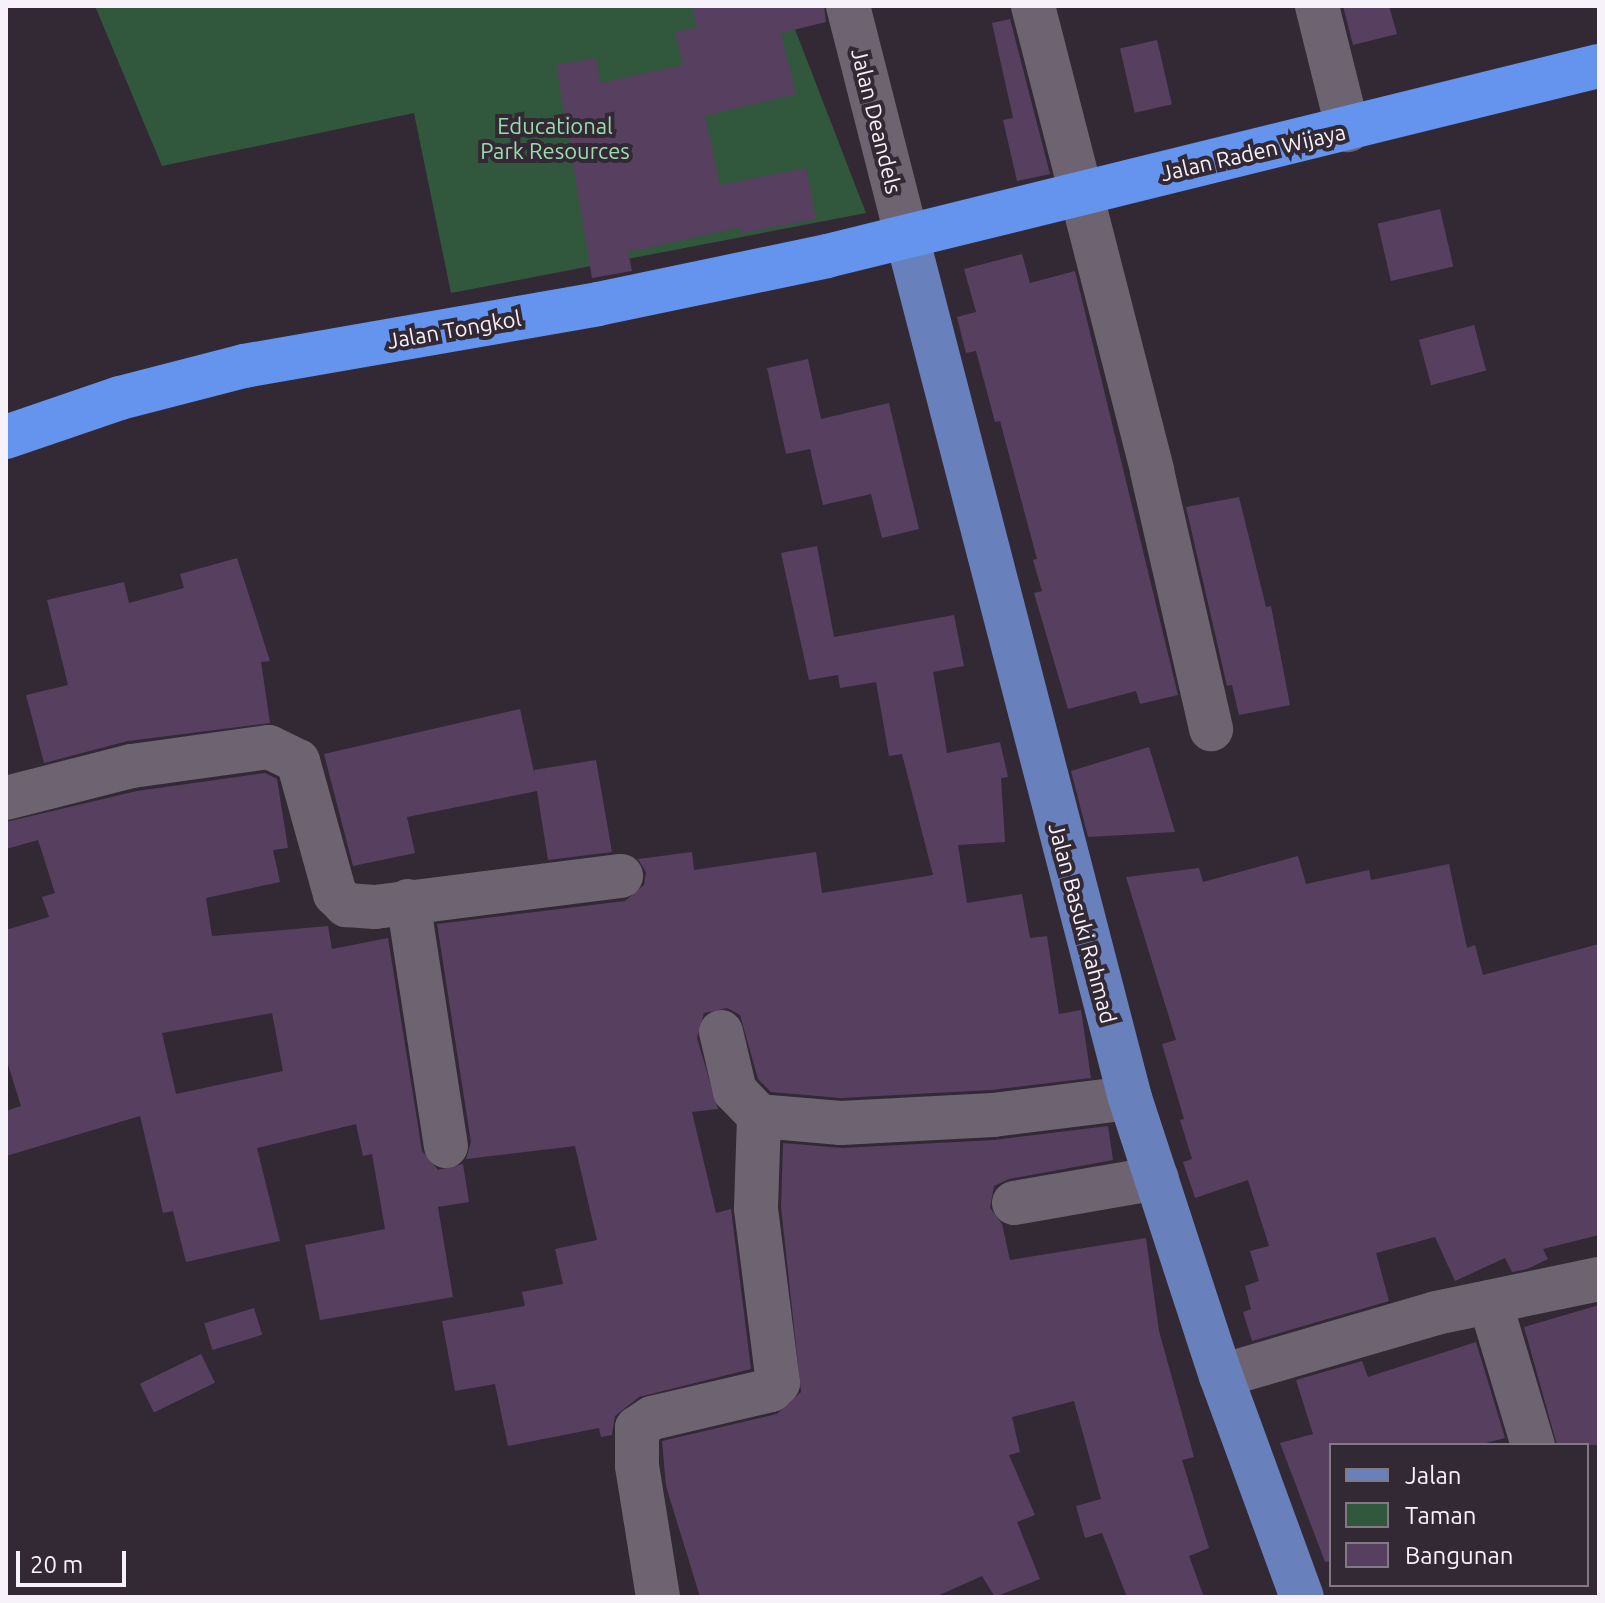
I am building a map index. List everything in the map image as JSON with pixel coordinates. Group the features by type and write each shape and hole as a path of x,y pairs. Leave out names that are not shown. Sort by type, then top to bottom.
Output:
{"highway":[{"name":"Jalan Raden Wijaya","path":"907,237 1078,191 1348,130 1599,66"},
{"name":"Jalan Tongkol","path":"6,437 120,398 244,366 580,307 907,237"}],"main road":[{"name":"Jalan Basuki Rahmad","path":"907,237 1050,804 1130,1098 1221,1376 1302,1597"}],"street":[{"name":"Jalan Deandels","path":"848,6 907,237"},
{"path":"1033,6 1152,471 1211,729"},
{"path":"1317,6 1348,130"},
{"path":"6,798 132,766 269,747 284,751 298,761 308,782 335,894 359,909 621,876"},
{"path":"408,901 446,1146"},
{"path":"721,1032 735,1091 759,1116 841,1123 993,1115 1130,1098"},
{"path":"658,1597 637,1466 637,1428 652,1418 771,1390 778,1383 756,1208 759,1116"},
{"path":"1014,1203 1157,1178"},
{"path":"1221,1376 1490,1302 1599,1279"},
{"path":"1490,1302 1532,1443"}],"green space":[{"name":"Educational Park Resources","path":"95,6 786,6 866,213 451,293 414,113 162,166"}],"building":[{"path":"692,6 824,6 826,22 781,33 796,94 705,116 720,185 806,168 816,219 742,233 741,227 628,252 632,271 592,278 556,65 596,58 600,83 683,65 675,32 697,27"},
{"path":"1343,6 1389,6 1397,34 1353,45"},
{"path":"1010,19 1050,174 1017,181 1003,120 1013,118 992,23"},
{"path":"1157,40 1172,104 1135,113 1120,49"},
{"path":"1440,209 1453,266 1391,281 1378,223"},
{"path":"1022,254 1030,283 1075,271 1178,695 1140,704 1136,691 1068,709 1034,593 1042,591 1033,560 1037,559 1000,421 995,422 976,351 966,353 957,317 976,312 964,269"},
{"path":"1474,325 1486,370 1431,385 1419,340"},
{"path":"808,359 821,419 889,403 919,529 882,538 871,494 823,505 810,449 786,454 767,368"},
{"path":"1239,497 1266,607 1271,606 1290,705 1239,715 1232,685 1227,686 1186,507"},
{"path":"817,546 834,637 954,615 964,666 933,672 947,753 1000,742 1008,777 1001,778 1005,842 958,845 967,903 1022,894 1030,938 1047,936 1059,1014 1081,1010 1091,1078 991,1090 841,1098 771,1092 758,1079 740,1015 727,1008 704,1013 697,1038 718,1109 692,1112 716,1213 731,1209 751,1369 639,1397 615,1416 612,1435 601,1437 599,1428 508,1446 495,1384 455,1391 442,1321 525,1306 522,1292 563,1284 555,1249 597,1240 575,1146 466,1159 471,1142 437,924 625,901 644,885 646,872 638,859 692,852 694,870 816,852 822,893 933,875 902,754 889,756 876,682 840,688 838,675 809,680 781,553"},
{"path":"237,558 270,661 261,662 270,723 128,741 44,763 26,695 68,685 47,600 124,582 129,603 184,588 180,574"},
{"path":"520,709 535,777 534,770 596,760 612,852 548,860 537,791 407,817 415,853 353,866 324,754"},
{"path":"1149,747 1175,832 1088,837 1071,771"},
{"path":"265,773 277,779 288,848 273,850 280,882 206,898 212,936 328,926 332,949 388,938 422,1151 438,1170 463,1164 469,1202 438,1207 453,1297 320,1320 305,1245 385,1229 372,1154 363,1156 356,1124 257,1148 280,1241 186,1262 173,1211 163,1213 140,1116 6,1156 6,1111 21,1106 6,1058 6,930 49,917 42,897 55,893 38,840 6,849 6,822 137,791","holes":["272,1013 283,1071 176,1094 162,1033"]},
{"path":"1298,856 1306,884 1369,870 1371,880 1449,864 1467,948 1475,945 1483,975 1599,944 1599,1235 1543,1249 1548,1259 1527,1269 1512,1272 1505,1258 1455,1281 1435,1237 1376,1253 1389,1301 1252,1341 1243,1312 1251,1309 1245,1286 1259,1281 1250,1251 1269,1246 1248,1180 1195,1198 1183,1162 1192,1159 1180,1120 1184,1119 1162,1044 1176,1040 1126,877 1199,868 1203,882"},
{"path":"1108,1126 1113,1160 1009,1179 994,1186 990,1208 1002,1224 1010,1260 1146,1238 1159,1331 1194,1457 1182,1460 1209,1548 1189,1556 1204,1597 1127,1597 1102,1533 1085,1538 1076,1506 1101,1499 1074,1401 1012,1417 1020,1452 1009,1455 1035,1515 1017,1522 1040,1579 995,1597 982,1576 935,1597 700,1597 666,1486 662,1441 777,1414 801,1392 781,1207 783,1143 842,1148 994,1140"},
{"path":"1599,1305 1599,1445 1556,1443 1524,1327"},
{"path":"254,1308 262,1335 212,1350 204,1323"},
{"path":"1476,1342 1505,1438 1486,1443 1329,1443 1329,1561 1325,1562 1280,1443 1313,1434 1296,1380 1362,1361 1368,1377"},
{"path":"201,1354 215,1383 154,1413 140,1384"}]}
